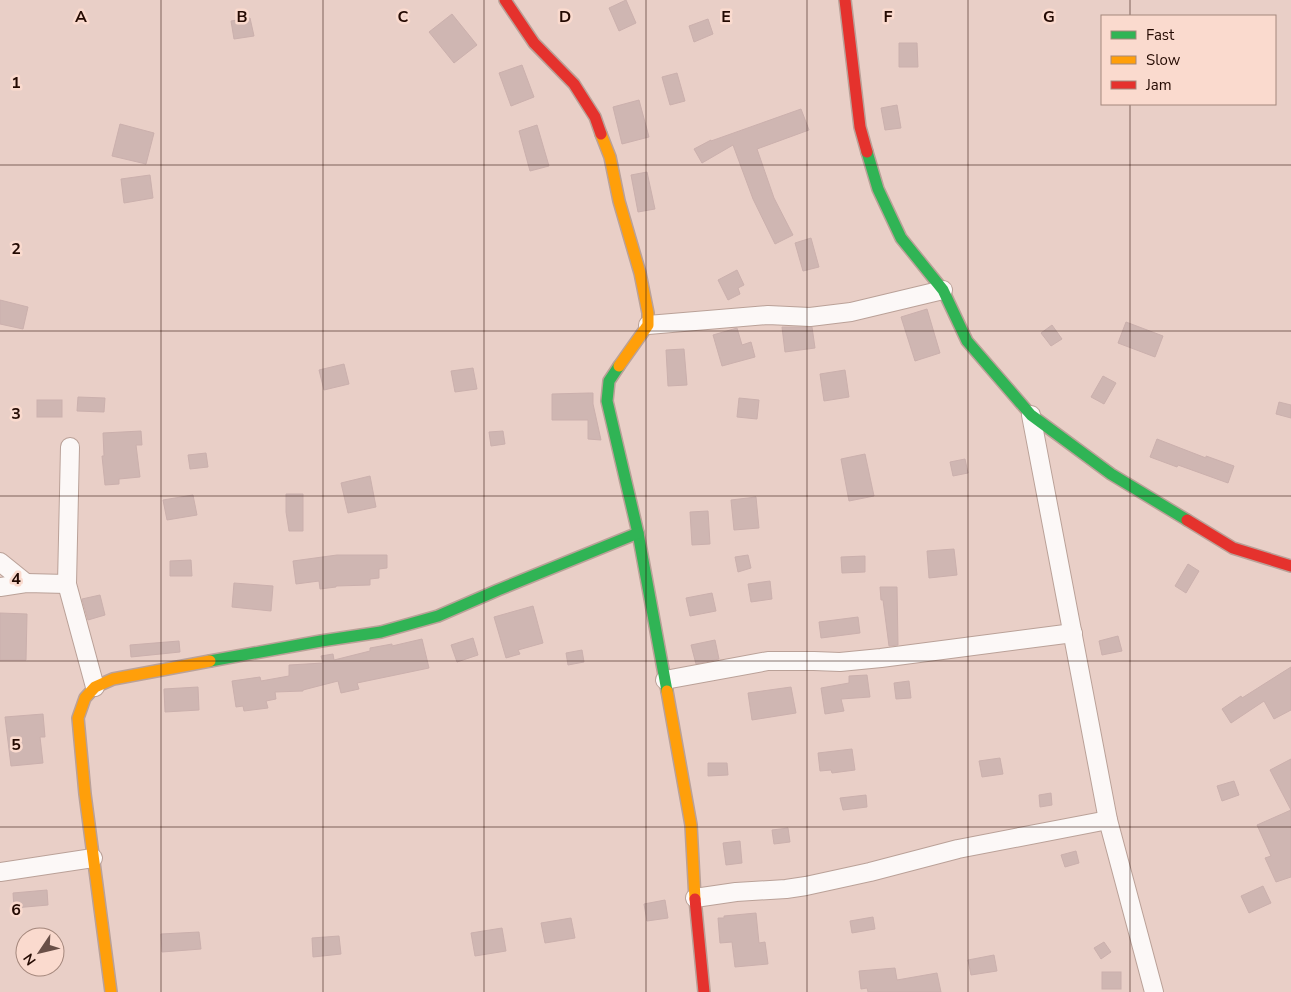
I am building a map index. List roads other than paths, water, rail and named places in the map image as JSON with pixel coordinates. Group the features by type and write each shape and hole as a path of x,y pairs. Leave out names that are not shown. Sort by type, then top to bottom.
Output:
{"street":[{"path":"505,0 534,43 574,84 595,117 610,157 619,201 640,273 648,313 648,325 609,381 607,401 638,533 691,825 695,898 704,992"},
{"path":"845,0 860,126 878,189 901,238 943,290 967,342 1031,415 1110,474 1233,548 1291,566"},
{"path":"648,325 768,315 810,317 851,312 943,290"},
{"path":"1031,415 1108,820 1154,992"},
{"path":"70,447 67,584 94,687"},
{"path":"112,992 84,794 78,718 85,698 94,687 113,679 132,675 381,632 438,616 638,533"},
{"path":"0,562 26,583"},
{"path":"0,587 26,583 67,584"},
{"path":"665,680 768,662 814,660 848,662 1073,633"},
{"path":"695,898 736,892 806,886 958,850 1108,820"},
{"path":"0,872 93,858"}]}
